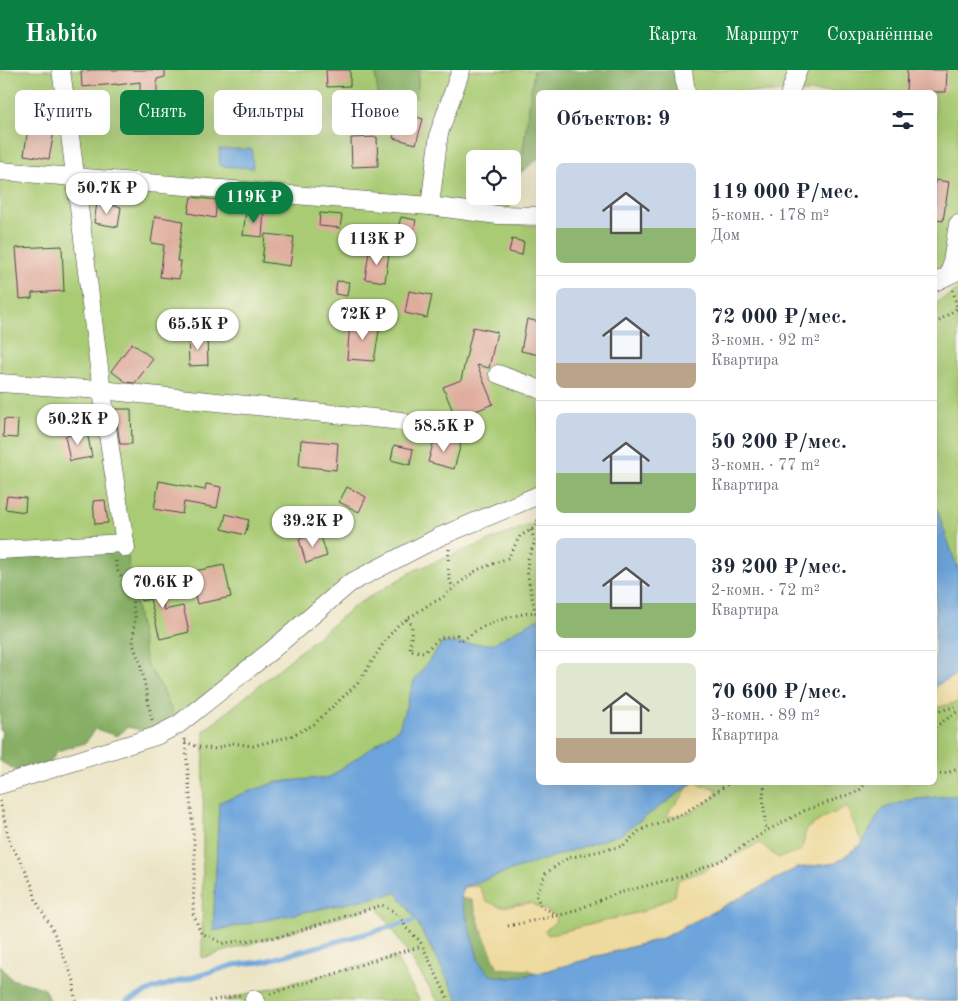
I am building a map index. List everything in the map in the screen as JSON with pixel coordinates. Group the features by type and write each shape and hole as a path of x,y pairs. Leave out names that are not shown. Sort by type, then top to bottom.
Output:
{"street":[{"path":"0,550 122,545 61,70"},
{"path":"430,206 439,133 461,70"},
{"path":"683,70 686,90"},
{"path":"791,90 798,70"},
{"path":"0,171 430,206 498,215 536,216"},
{"path":"948,276 958,224"},
{"path":"498,374 536,388"},
{"path":"0,382 101,390 402,421"},
{"path":"0,785 156,736 179,724 272,650 350,583 439,537 536,496"}],"path":[{"path":"937,323 958,308"},
{"path":"185,742 199,747 216,749 232,743 252,746 291,736 313,725 358,683 398,625 442,598 477,570 508,558 520,536 534,528 536,524"},
{"path":"407,619 412,625 410,650 424,652 440,638 457,635 459,641 463,640 476,631 494,623 515,615 535,612 527,571 528,559 535,541 531,530"},
{"path":"443,553 455,544"},
{"path":"122,545 118,572 131,591 135,617 133,644 141,666 156,736"},
{"path":"449,549 447,565 449,580 453,588"},
{"path":"937,711 958,706"},
{"path":"937,726 958,711"},
{"path":"179,724 185,736 195,854 193,913 201,933 223,943 279,937 382,905 400,915 406,928 420,941 449,1001"},
{"path":"937,774 944,774 958,769"},
{"path":"559,915 541,907 536,895 546,873 568,858 624,846 640,830 684,813 726,785"},
{"path":"765,785 763,796 766,831"},
{"path":"508,926 569,913 615,894 683,876 722,860 766,831 806,810 859,791 864,785"},
{"path":"0,801 10,844 22,863 33,888 36,901 52,928 74,981 75,1001"},
{"path":"209,1001 239,995 254,1000 422,946"}],"green space":[{"path":"0,70 534,70 521,166 521,150 466,150 466,205 510,205 505,223 536,226 536,496 350,583 176,720 160,685 146,663 126,548 0,550"},
{"path":"375,70 419,70 417,98 417,90 377,90"},
{"path":"534,70 683,70 686,90 536,90 536,160 521,172"},
{"path":"683,70 958,70 958,271 937,281 937,90 686,90"},
{"path":"958,289 958,1001 438,1001 377,906 202,958 204,731 356,605 415,570 536,522 536,785 937,785 937,303"},
{"path":"126,548 146,663 160,685 176,720 147,731 128,727 117,736 96,729 85,743 57,751 50,763 17,771 0,761 2,732 0,730 0,550"},
{"path":"461,898 472,900 483,934 535,974 510,978 490,975 479,962"},
{"path":"395,957 420,1001 224,1001 240,996"},
{"path":"0,965 11,979 44,988 49,1001 0,1001"}],"sand":[{"path":"958,670 958,702 937,707 937,685 954,676"},
{"path":"691,785 700,785 716,788 716,797 690,813 667,817 671,808"},
{"path":"847,807 862,843 836,863 797,868 663,938 535,974 530,970 498,968 483,934 472,900 461,898 463,887 479,886 486,901 501,907 530,903 557,916 555,922 545,931 548,935 644,911 674,896 678,880 700,872 760,843 778,858 802,850 806,829 825,817"}],"water":[{"path":"219,149 252,149 253,168 220,166"},
{"path":"937,510 958,570 958,670 954,676 937,685"},
{"path":"536,620 536,785 690,785 621,834 463,887 461,898 479,962 490,975 510,978 535,974 663,938 797,868 836,863 862,843 882,809 907,800 958,795 958,1001 459,1001 416,920 397,893 213,931 219,802 277,782 330,777 399,728 414,681 442,643 492,644"}],"building":[{"path":"165,70 165,77 157,79 157,90 140,90 140,82 82,87 81,71"},
{"path":"326,70 350,70 350,86 327,87"},
{"path":"907,70 947,70 946,92 937,92 937,90 906,90"},
{"path":"417,117 423,119 416,144 393,138 394,135 417,135"},
{"path":"27,135 53,135 49,159 24,155"},
{"path":"377,137 378,166 352,167 351,138"},
{"path":"937,180 949,182 943,221 937,220"},
{"path":"191,197 217,200 215,218 188,213"},
{"path":"97,203 121,207 118,227 94,223"},
{"path":"246,210 264,212 262,237 243,235"},
{"path":"320,213 342,215 340,228 319,226"},
{"path":"155,216 183,221 177,261 181,261 179,279 160,277 164,245 151,243"},
{"path":"401,217 416,220 413,234 397,231"},
{"path":"265,234 294,237 290,266 262,262"},
{"path":"512,239 524,242 522,255 509,252"},
{"path":"62,246 64,291 32,293 32,298 20,299 16,248"},
{"path":"369,251 389,253 385,282 365,279"},
{"path":"337,281 349,282 347,296 335,294"},
{"path":"409,291 432,295 427,318 405,313"},
{"path":"527,319 536,321 536,354 521,351"},
{"path":"350,322 380,325 374,361 347,359"},
{"path":"473,327 497,332 489,368 477,365 493,404 456,419 443,387 461,380"},
{"path":"188,336 207,336 208,365 189,366"},
{"path":"132,343 153,359 135,383 126,382 111,371"},
{"path":"115,409 131,409 132,444 120,444"},
{"path":"4,419 18,420 17,438 3,437"},
{"path":"87,432 92,457 70,461 65,436"},
{"path":"435,437 461,444 454,469 428,462"},
{"path":"301,440 338,443 336,470 299,466"},
{"path":"394,445 413,449 410,465 391,460"},
{"path":"159,481 205,490 206,484 221,487 217,508 184,502 182,514 154,509"},
{"path":"347,487 366,497 359,512 339,502"},
{"path":"7,496 26,498 25,512 5,509"},
{"path":"105,500 108,523 95,524 93,501"},
{"path":"226,514 249,520 245,535 222,529"},
{"path":"320,533 327,556 306,563 299,539"},
{"path":"224,565 231,597 197,604 190,572"},
{"path":"160,576 164,610 183,606 189,632 160,639 150,599 141,601 138,579"}],"waterway":[{"path":"127,1001 153,989 234,965 261,962 416,920"}]}
